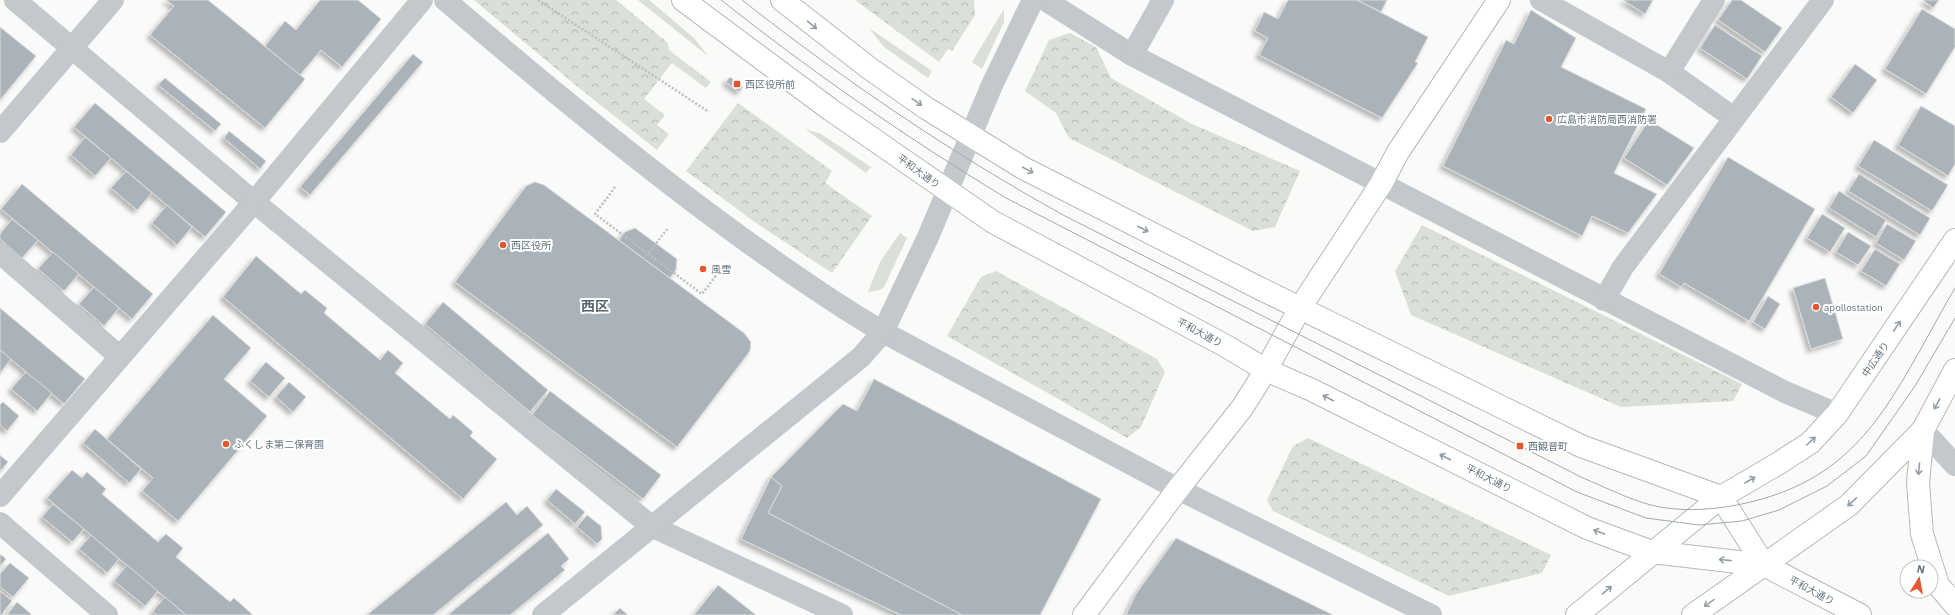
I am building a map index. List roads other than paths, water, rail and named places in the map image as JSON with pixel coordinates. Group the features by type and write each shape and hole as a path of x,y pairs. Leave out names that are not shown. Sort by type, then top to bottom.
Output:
{"street":[{"path":"15,0 254,202 651,526 842,615"},
{"path":"0,132 113,0"},
{"path":"0,496 119,356 254,202 422,0"},
{"path":"445,0 549,89 673,186 742,239 845,310 883,332 1178,489 1431,615"},
{"name":"平和大通り","path":"683,0 830,110 993,222 1224,345 1266,370 1312,390 1587,528 1652,552 1764,564 1860,615"},
{"path":"782,0 869,68 926,108 1023,168 1300,308 1581,446 1721,497"},
{"path":"543,615 861,357 883,332 947,191 992,84 1033,0"},
{"path":"1045,0 1132,55 1604,300 1785,392 1837,414"},
{"path":"1132,55 1163,0"},
{"path":"1084,615 1178,489 1242,408 1266,370 1300,308 1381,184 1398,152 1499,0"},
{"path":"1541,0 1669,72 1734,118"},
{"path":"1669,72 1714,0"},
{"path":"1604,300 1623,267 1823,0"},
{"name":"中広通り","path":"1577,615 1721,497 1810,443 1837,414 1955,240"},
{"path":"0,253 119,356"},
{"path":"1693,615 1849,505 1923,430 1955,370"},
{"path":"1923,430 1955,465"},
{"path":"1923,430 1918,483 1922,534 1938,585 1955,605"},
{"name":"平和大通り","path":"1721,497 1764,564"},
{"path":"0,522 107,615"}],"tram line":[{"path":"721,0 755,27 860,104 932,152 1006,198 1577,492 1646,518 1699,525 1742,521 1779,510 1827,486 1866,456 1915,386 1955,318"},
{"path":"742,0 819,59 899,114 981,167 1065,216 1583,478 1625,496 1651,505 1671,509 1692,510 1738,505 1760,500 1782,492 1801,484 1829,468 1847,453 1871,427 1895,394 1955,288"}],"place":[{"name":"西区役所前","path":"737,84"},
{"name":"広島市消防局西消防署","path":"1549,119"},
{"name":"西区役所","path":"503,245"},
{"name":"風雪","path":"703,269"},
{"name":"apollostation","path":"1816,307"},
{"name":"ふくしま第二保育園","path":"226,444"},
{"name":"西観音町","path":"1520,446"}],"district":[{"name":"西区","path":"595,306"}]}
